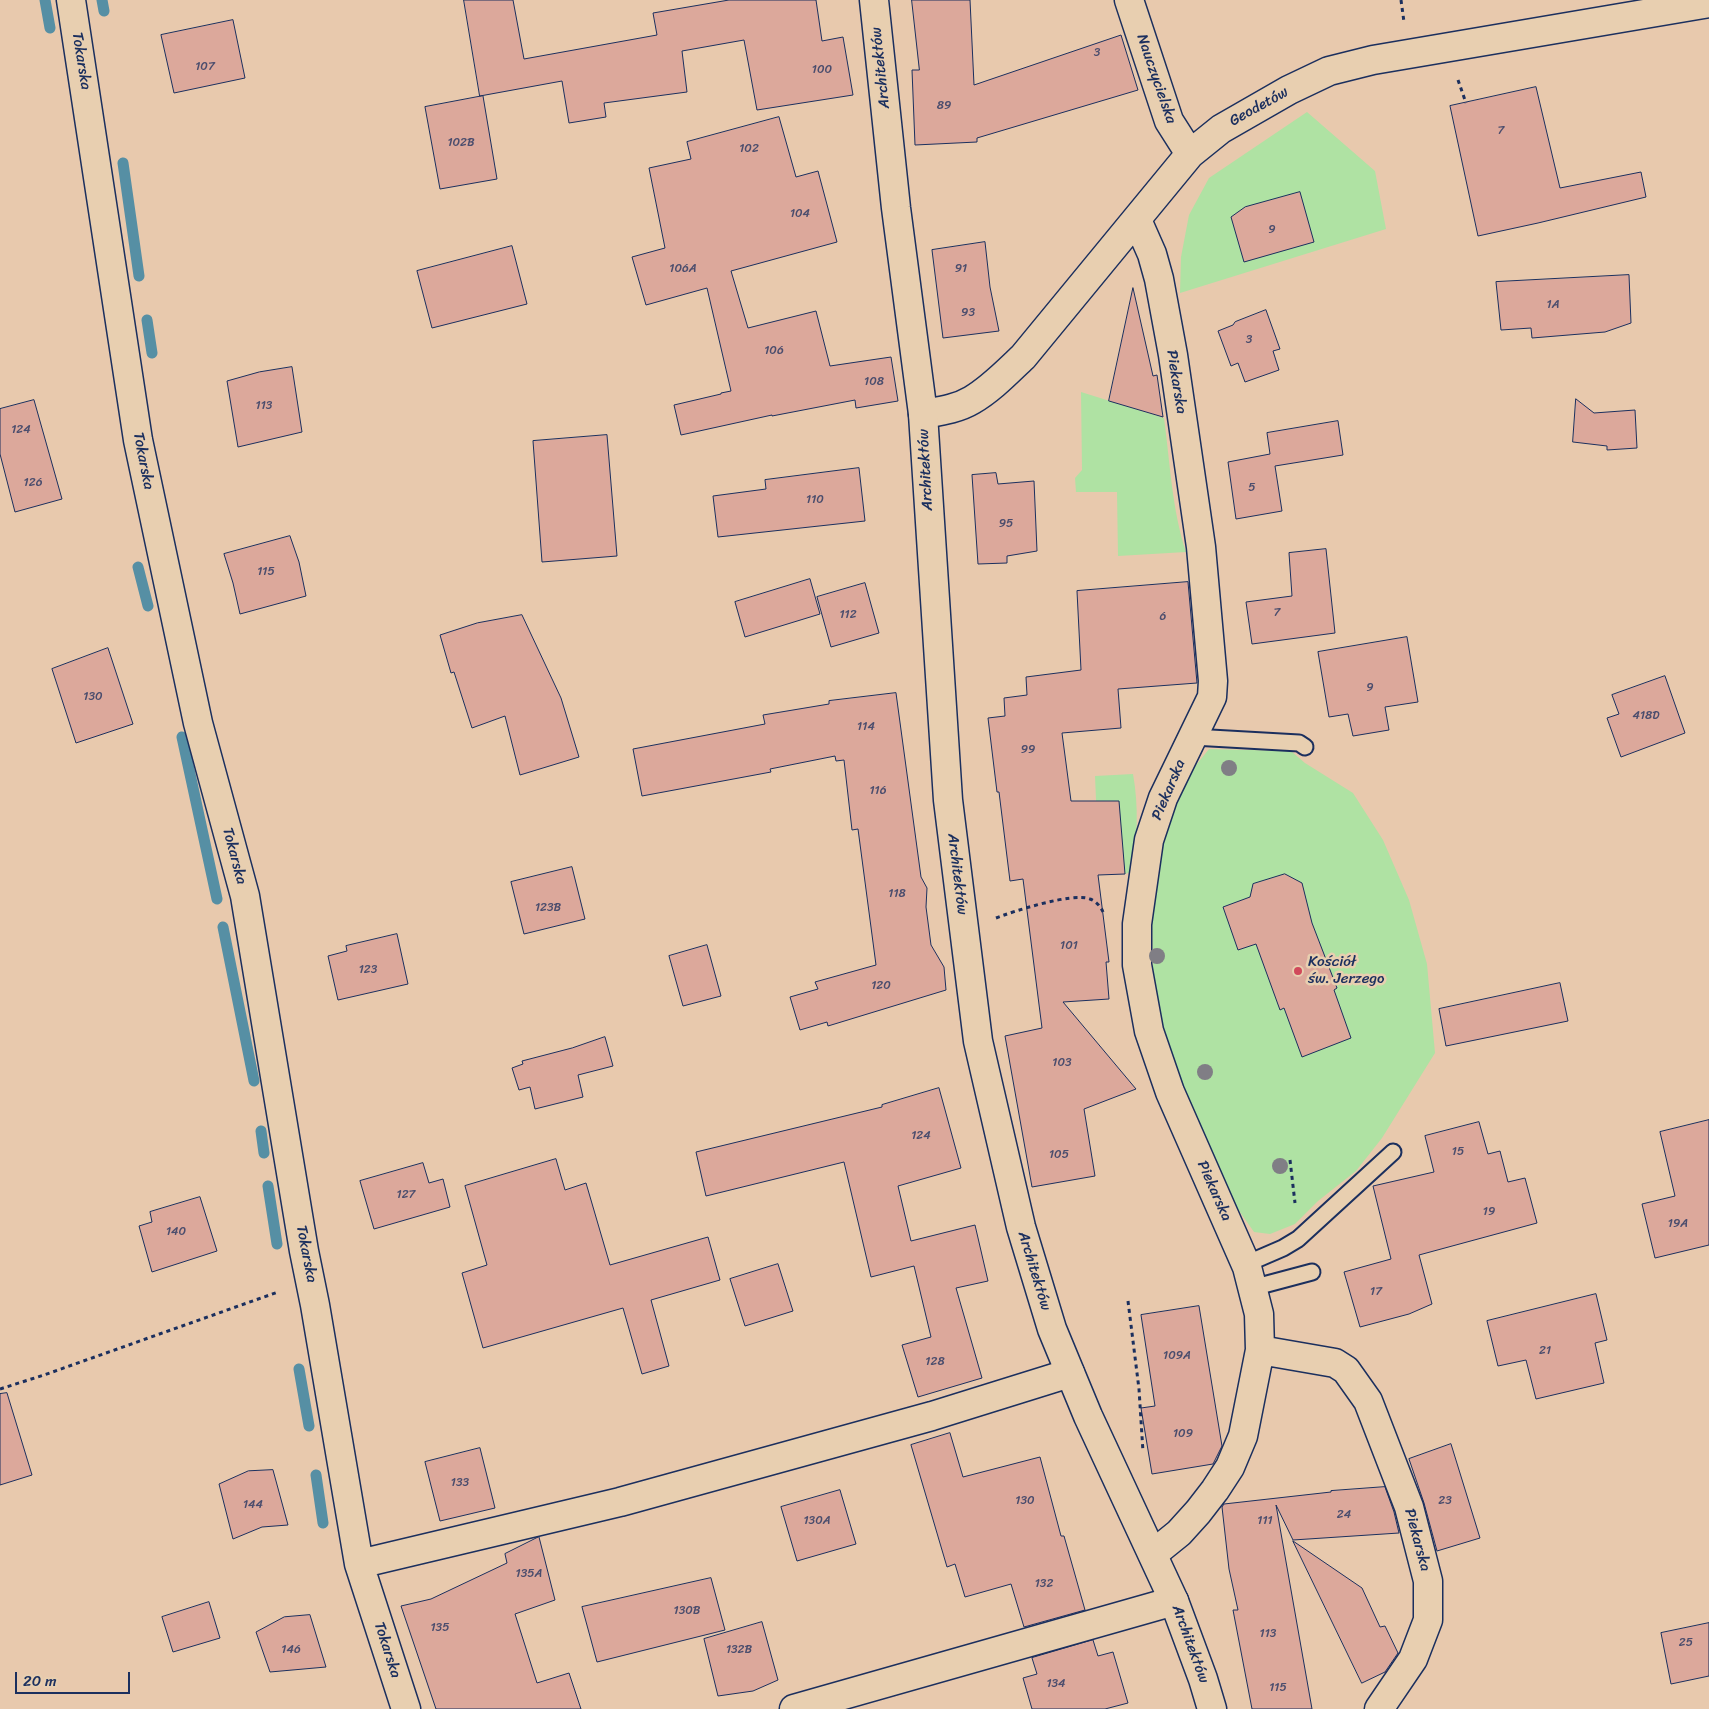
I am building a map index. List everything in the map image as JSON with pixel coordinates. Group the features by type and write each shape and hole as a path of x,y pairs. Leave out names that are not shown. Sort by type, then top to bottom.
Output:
{"street":[{"name":"Tokarska","path":"71,0 138,440 198,723 245,896 359,1564 406,1709"},
{"name":"Architektów","path":"874,0 896,208 923,414 948,800 978,1041 1021,1226 1052,1329 1088,1416 1174,1601 1212,1709"},
{"name":"Nauczycielska","path":"1129,0 1169,121 1190,154"},
{"name":"Geodetów","path":"923,414 955,408 972,400 996,382 1024,357 1190,154 1222,129 1289,90 1329,71 1373,60 1709,3"},
{"name":"Piekarska","path":"1137,220 1152,254 1159,279 1173,355 1201,547 1213,680 1212,696 1163,798 1149,840 1137,924 1137,964 1149,1031 1170,1092 1249,1276 1259,1314 1260,1350 1243,1436 1230,1467 1198,1512 1179,1533 1153,1554"},
{"name":"Piekarska","path":"1260,1350 1335,1363 1346,1370 1368,1401 1409,1507 1428,1580 1428,1620 1413,1659 1379,1709"},
{"path":"359,1564 620,1502 932,1416 1070,1373"},
{"path":"794,1709 1174,1601"}],"lane":[{"path":"1193,737 1299,743 1305,747"},
{"path":"1249,1276 1283,1248 1298,1239 1393,1152"},
{"path":"1249,1276 1312,1272"}],"path":[{"path":"1401,0 1403,15"},
{"path":"989,921 1024,908 1078,897 1091,899 1101,906 1106,919"},
{"path":"1290,1160 1298,1239"},
{"path":"0,1389 310,1281"},
{"path":"1128,1301 1139,1389 1143,1450"}],"green space":[{"path":"1307,112 1375,171 1386,229 1180,293 1181,257 1189,215 1209,178"},
{"path":"1081,392 1164,418 1174,503 1186,552 1118,556 1117,492 1076,492 1075,478 1082,470"},
{"path":"1209,749 1291,751 1305,763 1353,793 1383,840 1409,900 1427,964 1435,1053 1382,1138 1356,1171 1318,1201 1295,1224 1270,1234 1254,1232 1235,1205 1198,1123 1168,1049 1153,984 1152,917 1160,842 1184,780"},
{"path":"1133,774 1137,810 1136,847 1133,871 1125,874 1097,823 1095,776"}],"building":[{"path":"464,0 513,0 524,59 657,35 653,13 729,0 816,0 822,41 843,37 853,95 757,110 744,40 682,51 687,92 604,103 606,117 569,123 562,81 480,96"},
{"path":"912,0 970,0 974,85 1121,35 1138,90 977,138 977,142 915,145 912,70 919,70"},
{"path":"233,20 245,78 174,93 161,35"},
{"path":"1536,87 1560,188 1641,172 1646,197 1478,236 1450,106"},
{"path":"483,96 497,179 440,189 425,107"},
{"path":"779,117 796,177 818,171 837,242 731,271 748,328 816,311 830,366 891,357 898,401 856,408 855,400 772,415 681,435 674,405 731,391 707,288 646,305 632,257 665,248 649,168 691,159 687,142"},
{"path":"1300,192 1314,242 1244,262 1231,217 1245,207"},
{"path":"985,242 990,287 999,331 943,338 932,250"},
{"path":"512,246 527,304 432,328 417,271"},
{"path":"1629,275 1631,323 1605,332 1532,338 1531,328 1501,330 1496,282"},
{"path":"1133,288 1153,376 1157,375 1163,417 1109,401"},
{"path":"1266,310 1280,349 1273,351 1279,370 1245,382 1238,363 1231,366 1218,331"},
{"path":"292,367 302,432 238,447 227,381 259,372"},
{"path":"1576,399 1594,413 1635,410 1637,448 1607,450 1607,446 1573,442"},
{"path":"34,400 62,499 15,512 0,454 0,409"},
{"path":"1338,421 1343,455 1275,466 1282,511 1236,519 1228,462 1270,454 1267,433"},
{"path":"607,435 617,556 542,562 533,441"},
{"path":"859,468 865,521 718,537 713,496 766,489 765,480"},
{"path":"996,473 998,484 1034,481 1037,551 1007,556 1007,563 978,564 972,475"},
{"path":"290,536 299,562 306,596 240,614 224,554"},
{"path":"1326,549 1335,633 1252,644 1246,602 1292,596 1289,553"},
{"path":"810,579 820,614 745,637 735,602"},
{"path":"1188,582 1197,683 1118,689 1121,728 1062,733 1071,801 1119,801 1125,874 1098,875 1109,962 1106,962 1109,999 1063,1002 1136,1089 1084,1109 1095,1176 1032,1187 1005,1036 1042,1028 1023,879 1010,881 988,718 1005,716 1004,698 1027,695 1026,677 1081,670 1077,591"},
{"path":"865,583 879,633 831,647 817,597"},
{"path":"522,615 561,698 579,757 520,775 505,716 472,728 454,672 451,673 440,635 477,623"},
{"path":"1407,637 1418,702 1385,707 1389,730 1353,736 1348,714 1329,717 1318,652"},
{"path":"108,648 133,724 76,743 52,669"},
{"path":"1665,676 1685,733 1621,757 1607,718 1619,714 1612,695"},
{"path":"896,693 921,877 927,888 926,907 931,945 944,967 946,990 828,1026 827,1022 800,1030 790,997 818,989 815,982 876,965 858,829 852,830 844,760 836,761 835,756 770,769 771,772 642,796 633,749 765,724 763,715 829,704 829,701"},
{"path":"572,867 585,919 524,934 511,882"},
{"name":"Kościół św. Jerzego","path":"1285,874 1302,883 1312,923 1337,988 1334,990 1351,1038 1302,1057 1284,1008 1280,1010 1256,944 1238,950 1223,907 1250,897 1253,884"},
{"path":"397,934 408,984 338,1000 328,956 347,951 346,946"},
{"path":"707,945 721,996 683,1006 669,956"},
{"path":"1560,983 1568,1021 1446,1046 1439,1009"},
{"path":"605,1037 613,1066 578,1075 583,1097 535,1109 530,1087 519,1090 512,1068 523,1064 522,1061"},
{"path":"939,1088 961,1168 898,1186 911,1241 975,1225 988,1281 956,1288 982,1378 918,1397 902,1345 931,1337 914,1266 871,1277 844,1162 706,1196 696,1152 882,1107 882,1105"},
{"path":"1709,1120 1709,1245 1655,1258 1642,1204 1675,1196 1660,1132"},
{"path":"1479,1122 1488,1154 1500,1151 1508,1182 1525,1178 1537,1223 1419,1255 1432,1304 1409,1314 1360,1327 1344,1272 1391,1259 1373,1186 1434,1172 1425,1136"},
{"path":"556,1159 565,1190 586,1183 610,1265 708,1237 720,1280 651,1300 669,1366 642,1374 623,1308 483,1348 462,1273 487,1265 465,1186"},
{"path":"423,1163 429,1183 443,1179 450,1207 374,1229 360,1181"},
{"path":"200,1197 217,1251 152,1272 139,1226 152,1222 150,1212"},
{"path":"778,1264 793,1311 745,1326 730,1279"},
{"path":"1596,1294 1607,1340 1595,1343 1604,1383 1536,1399 1526,1360 1498,1366 1487,1321"},
{"path":"1199,1306 1222,1446 1213,1464 1152,1474 1141,1408 1155,1406 1141,1315"},
{"path":"7,1393 32,1475 0,1485 0,1394"},
{"path":"950,1433 963,1477 1040,1457 1061,1536 1064,1536 1085,1610 1024,1627 1011,1584 965,1597 955,1564 947,1567 911,1445"},
{"path":"1451,1444 1480,1538 1437,1551 1424,1503 1409,1459"},
{"path":"480,1448 495,1508 440,1521 425,1462"},
{"path":"273,1470 288,1525 262,1527 233,1539 219,1484 248,1471"},
{"path":"1385,1487 1399,1533 1293,1540 1276,1505 1312,1709 1252,1709 1233,1610 1238,1610 1229,1569 1222,1507 1224,1504 1331,1491"},
{"path":"840,1490 856,1544 797,1561 781,1507"},
{"path":"539,1537 555,1600 515,1614 537,1683 569,1673 581,1709 436,1709 401,1606 431,1599 507,1563 505,1554"},
{"path":"1293,1541 1362,1588 1380,1627 1385,1626 1398,1653 1385,1672 1362,1683"},
{"path":"711,1578 725,1630 597,1662 582,1607"},
{"path":"209,1602 220,1638 173,1652 162,1617"},
{"path":"310,1615 326,1667 270,1672 256,1632 284,1617"},
{"path":"762,1622 778,1680 753,1691 718,1696 704,1639"},
{"path":"1709,1623 1709,1676 1671,1684 1661,1633"},
{"path":"1093,1640 1098,1656 1113,1652 1128,1703 1105,1709 1032,1709 1023,1678 1037,1674 1032,1658"}],"waterway":[{"path":"45,0 50,28"},
{"path":"102,0 104,11"},
{"path":"123,163 139,276"},
{"path":"147,320 152,353"},
{"path":"138,567 148,606"},
{"path":"182,737 217,899"},
{"path":"223,927 254,1081"},
{"path":"261,1131 264,1153"},
{"path":"268,1186 277,1244"},
{"path":"299,1369 309,1426"},
{"path":"316,1475 323,1523"}],"place":[{"name":"Kościół św. Jerzego","path":"1298,971"}]}
